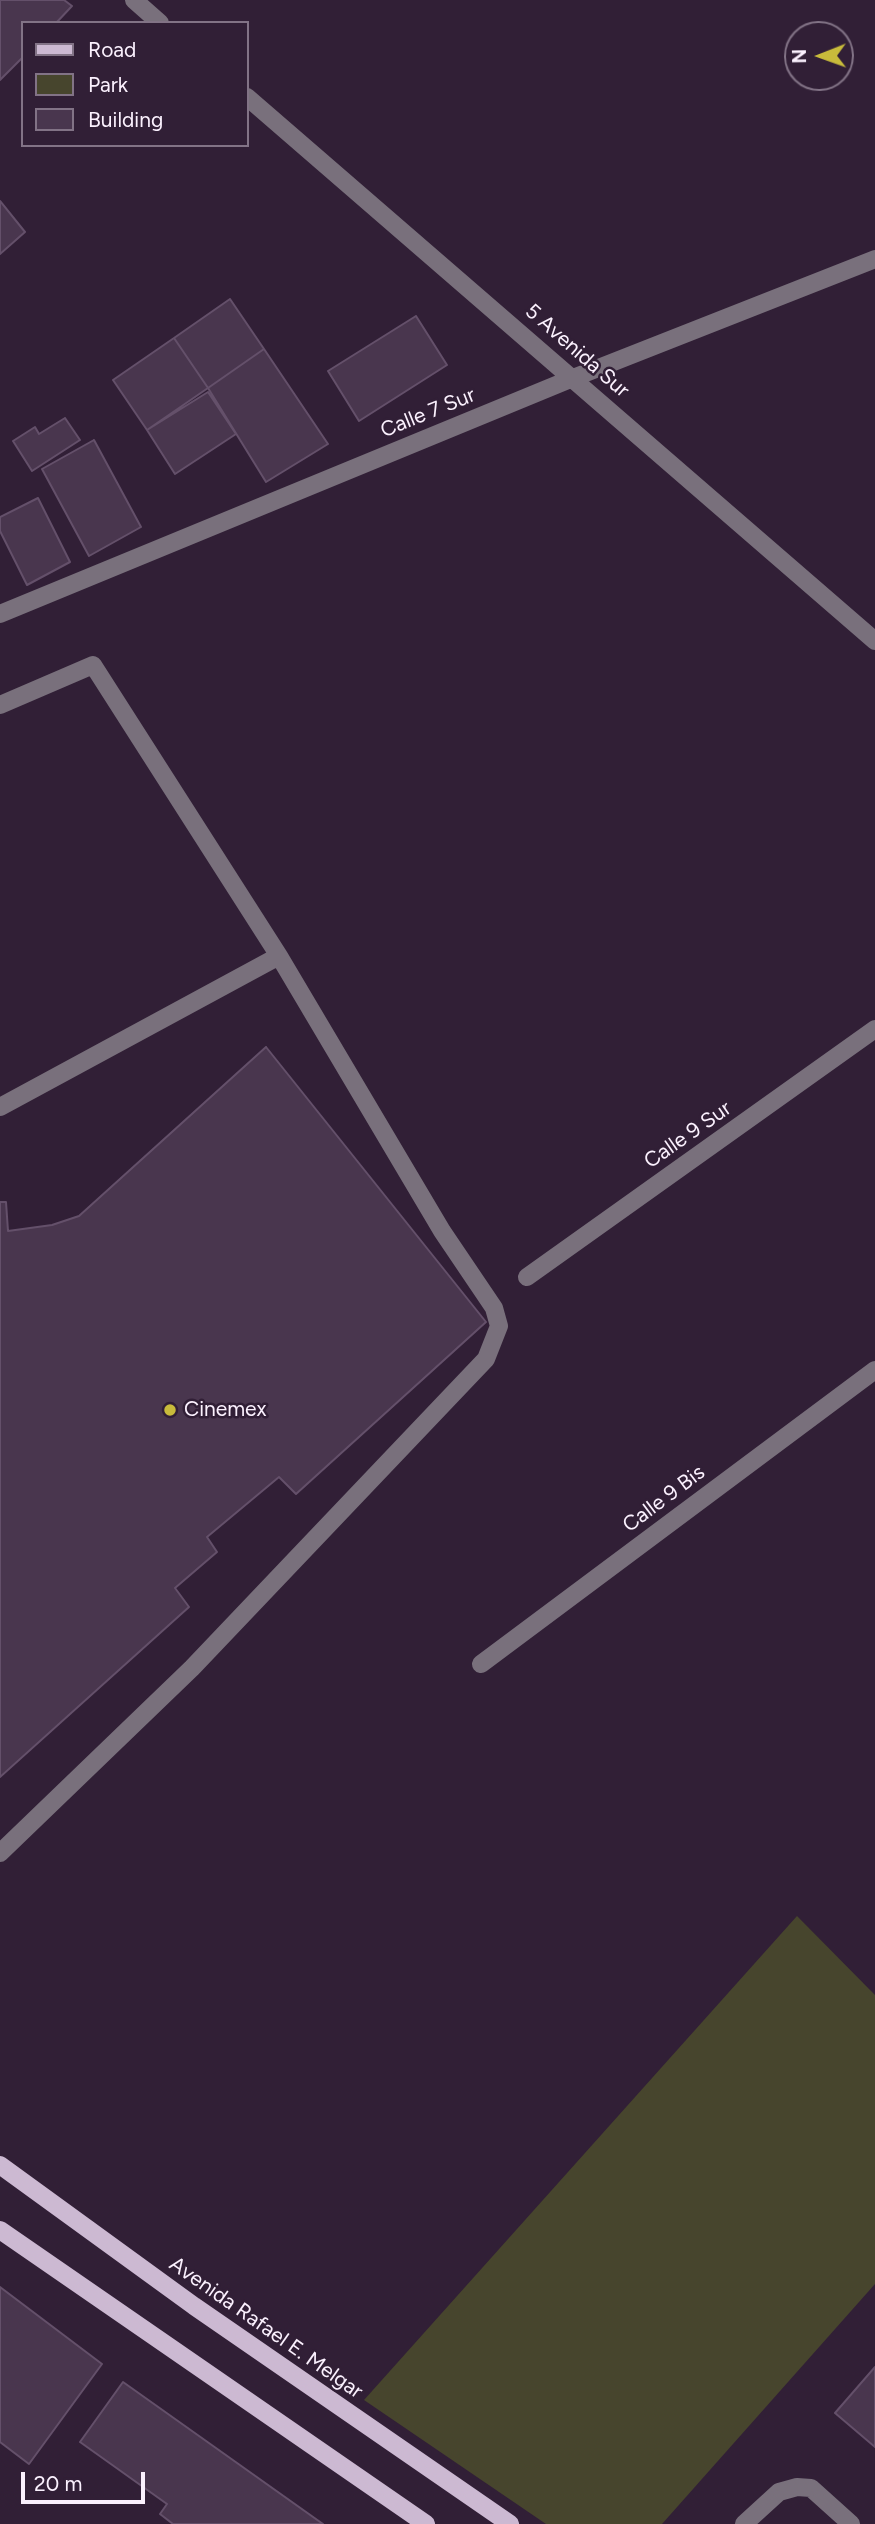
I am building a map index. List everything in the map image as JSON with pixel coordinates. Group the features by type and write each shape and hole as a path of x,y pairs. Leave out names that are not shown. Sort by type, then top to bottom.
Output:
{"main road":[{"name":"Avenida Rafael E. Melgar","path":"0,2165 194,2306 510,2524"},
{"path":"0,2230 426,2524"}],"street":[{"path":"134,0 158,21"},
{"name":"5 Avenida Sur","path":"248,98 875,641"},
{"name":"Calle 7 Sur","path":"0,614 573,378 875,259"},
{"path":"0,705 93,665 278,956 442,1231 494,1308 499,1326 494,1346 486,1359 192,1668 0,1853"},
{"path":"0,1107 278,956"},
{"name":"Calle 9 Sur","path":"527,1277 875,1029"},
{"name":"Calle 9 Bis","path":"481,1664 875,1370"},
{"path":"744,2524 779,2491 797,2487 811,2488 851,2524"}],"green space":[{"path":"797,1916 875,1995 875,2284 662,2524 546,2524 364,2400"}],"building":[{"path":"0,0 64,0 72,6 58,21 21,21 21,59 0,80"},
{"path":"0,201 25,232 0,254"},
{"path":"230,299 264,349 208,388 174,338"},
{"path":"416,316 447,365 359,421 328,371"},
{"path":"174,338 208,388 147,430 113,380"},
{"path":"264,349 328,444 266,482 208,388"},
{"path":"208,392 236,434 175,474 147,430"},
{"path":"65,418 80,440 32,471 13,441 35,427 39,434"},
{"path":"94,440 141,527 89,556 42,469"},
{"path":"38,498 70,562 27,585 0,531 0,517"},
{"path":"266,1047 486,1322 296,1494 279,1477 207,1537 217,1552 175,1588 189,1607 0,1777 0,1202 6,1202 8,1231 52,1225 79,1216"},
{"path":"0,2287 102,2364 29,2464 0,2442"},
{"path":"875,2367 875,2447 835,2413"},
{"path":"123,2382 323,2524 173,2524 160,2514 167,2504 80,2442"}],"place":[{"name":"Cinemex","path":"170,1410"}]}
